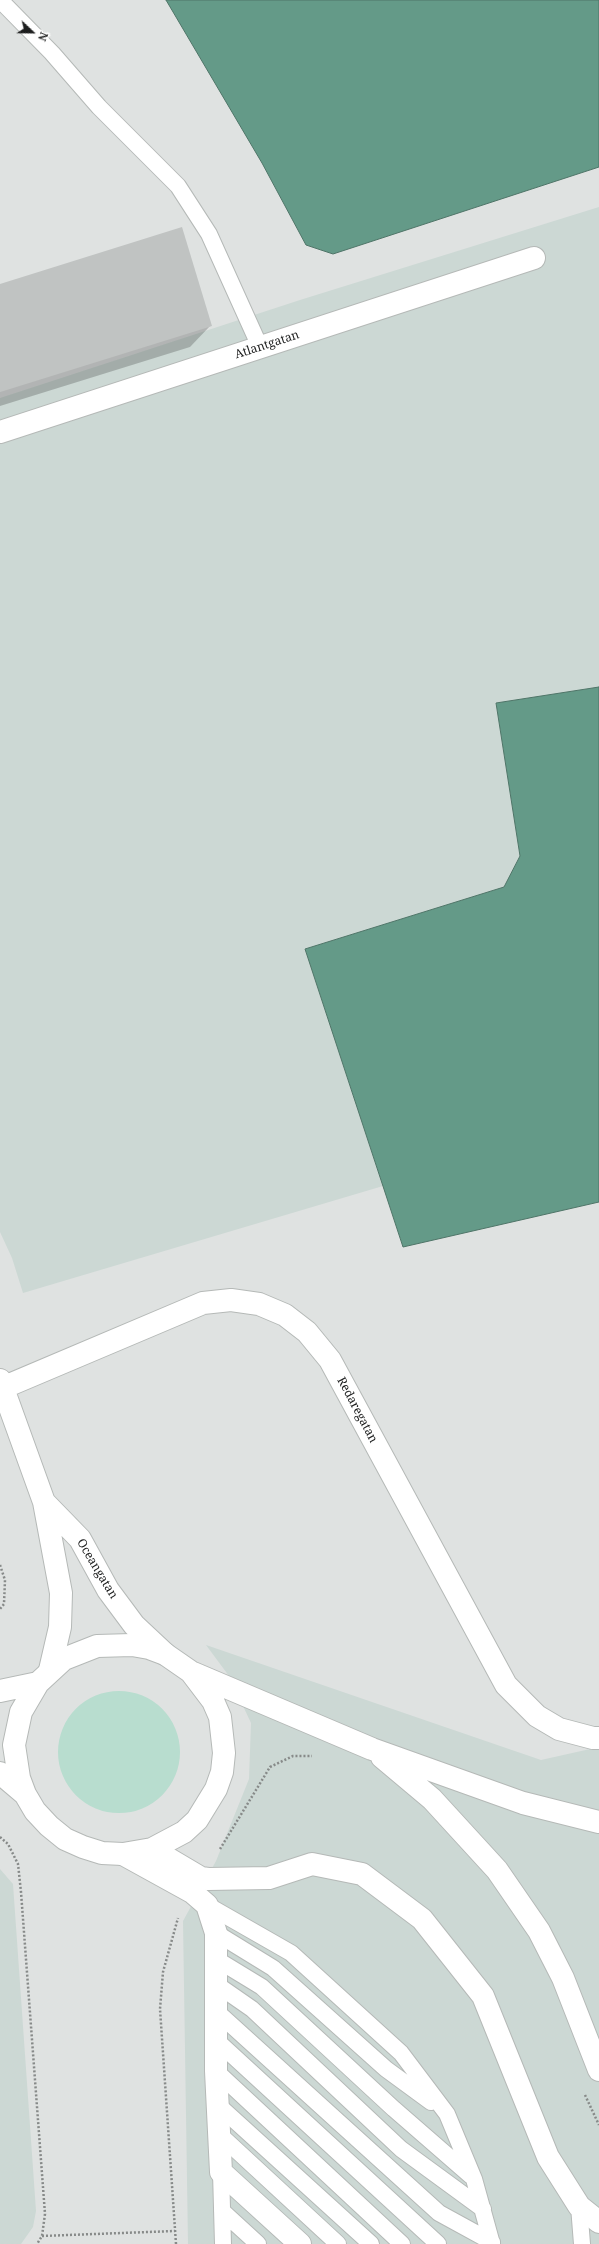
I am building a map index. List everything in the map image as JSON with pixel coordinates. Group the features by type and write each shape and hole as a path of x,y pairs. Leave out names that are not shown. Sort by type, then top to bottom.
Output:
{"main road":[{"name":"Atlantgatan","path":"0,432 534,258"},
{"name":"Redaregatan","path":"1,1384 203,1303 231,1300 259,1304 285,1314 307,1332 330,1360 506,1685 537,1716 559,1729 593,1738 599,1738"},
{"name":"Oceangatan","path":"1,1384 44,1502 61,1593 60,1627 44,1677"},
{"name":"Oceangatan","path":"44,1502 80,1539 108,1590 134,1624 165,1654"},
{"path":"599,1822 523,1803 372,1749 191,1672 165,1654 132,1645 103,1646 80,1652 64,1660 44,1677 21,1712 14,1745 19,1778 24,1794 35,1811 48,1826 65,1839 90,1849 123,1854 200,1892 269,1878 312,1864 362,1874 422,1919 483,1996 548,2158 578,2206 599,2222"},
{"path":"123,1854 152,1849 178,1835 197,1820 208,1805 222,1772 224,1754 220,1718 213,1701 191,1672"},
{"path":"0,1691 44,1677"},
{"path":"372,1749 432,1799 497,1870 538,1931 564,1978 599,2070"},
{"path":"0,1773 24,1794"},
{"path":"152,1849 200,1892 216,1933 216,2071 222,2172 300,2244"}],"lane":[{"path":"0,0 52,53 99,107 178,186 209,234 260,347"},
{"path":"200,1892 291,1954 400,2053 447,2114 474,2179 492,2243"},
{"path":"216,1933 274,1968 386,2069 447,2114"},
{"path":"216,1959 262,1987 394,2109 474,2179"},
{"path":"216,1984 252,2009 401,2149 483,2209"},
{"path":"216,2011 439,2213 492,2243"},
{"path":"217,2041 438,2244"},
{"path":"216,2071 402,2244"},
{"path":"219,2106 371,2244"},
{"path":"220,2135 338,2244"},
{"path":"222,2172 224,2243"},
{"path":"578,2206 582,2244"},
{"path":"222,2211 258,2244"}],"path":[{"path":"0,1565 5,1580 4,1604 0,1609"},
{"path":"176,2244 160,2009 163,1972 175,1929 200,1892 270,1767 293,1756 313,1756"},
{"path":"0,1837 8,1844 18,1864 21,1892 45,2214 42,2236 37,2244"},
{"path":"583,2090 599,2125"},
{"path":"42,2236 175,2232"}],"shaded area":[{"path":"166,0 599,0 599,167 333,254 306,245 262,163"},
{"path":"599,207 599,687 496,703 520,856 504,887 305,949 383,1186 23,1293 12,1258 0,1232 0,398 300,300"},
{"path":"599,687 599,1202 403,1247 305,949 504,887 520,856 496,703"},
{"path":"206,1645 541,1760 599,1747 599,2244 188,2244 183,1921 216,1861 249,1779 251,1723 229,1676"},
{"path":"119,1691 142,1695 153,1701 162,1709 170,1718 176,1729 180,1752 176,1775 170,1786 162,1795 153,1803 142,1809 119,1813 96,1809 85,1803 76,1795 68,1786 62,1775 58,1752 62,1729 68,1718 76,1709 85,1701 96,1695"},
{"path":"0,1869 13,1884 36,2211 33,2227 21,2244 0,2244"}],"building":[{"path":"182,227 212,326 0,392 0,284"}]}
